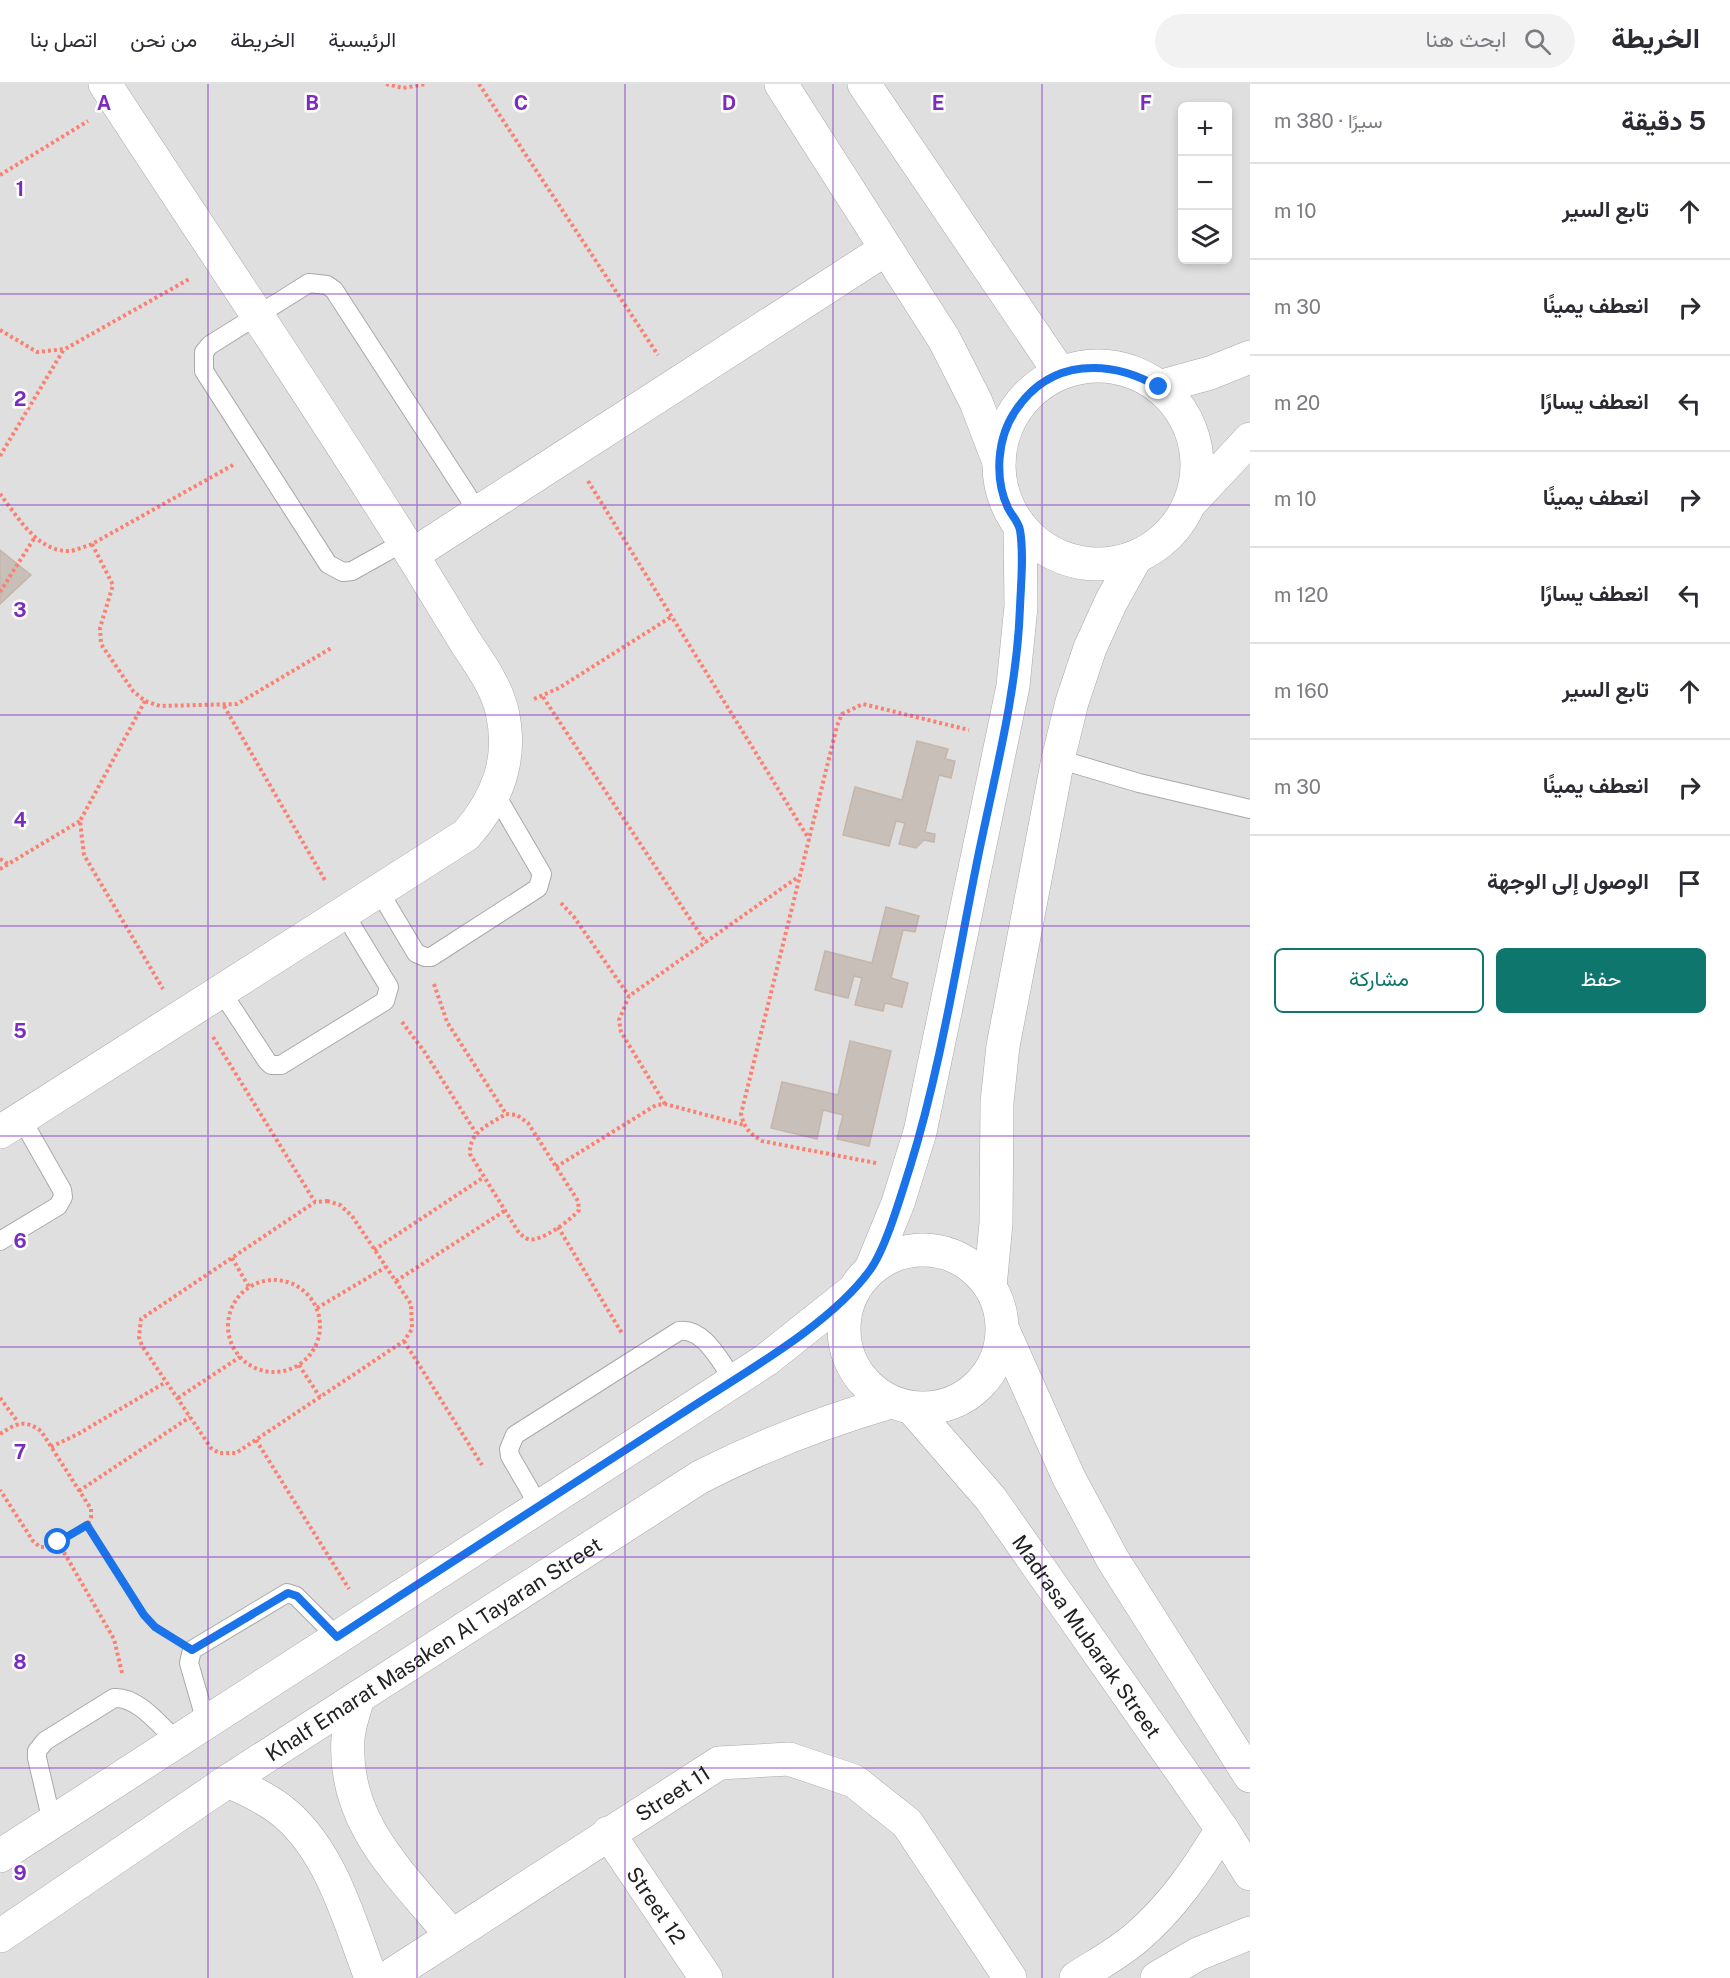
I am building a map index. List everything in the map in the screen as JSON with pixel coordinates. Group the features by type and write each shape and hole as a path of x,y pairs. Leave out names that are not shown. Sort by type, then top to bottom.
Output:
{"street":[{"path":"781,84 961,370 999,462"},
{"path":"864,84 1060,373"},
{"path":"10,1125 466,835 483,816 496,795 504,767 506,738 502,709 490,681 408,548 111,93"},
{"path":"408,548 478,512 886,249"},
{"path":"1159,387 1210,373 1250,357"},
{"path":"1190,504 1197,479 1197,453 1190,428 1177,406 1159,387 1137,374 1112,367 1086,367 1060,373 1036,388 1016,409 1004,434 999,462 1001,485 1008,506 1020,526 1038,544 1060,557 1086,564 1111,564 1136,557 1159,544 1177,526 1190,504 1250,440"},
{"path":"1003,1330 999,1352 990,1372 975,1389 957,1401 935,1408 901,1405 872,1389 857,1373 848,1354 844,1332 846,1310 862,1280 909,1169 929,1094 1002,739 1018,646 1020,526"},
{"path":"990,1287 996,1223 997,1102 1003,1046 1058,759 1072,702 1090,648 1136,557"},
{"path":"0,1856 734,1380 796,1338 890,1257 912,1251 935,1251 957,1257 976,1269 990,1287 1000,1307 1003,1330 1069,1478 1113,1560 1250,1776"},
{"name":"Khalf Emarat Masaken Al Tayaran Street","path":"0,1936 228,1781 700,1477 771,1442 825,1421 901,1405"},
{"name":"Madrasa Mubarak Street","path":"901,1405 991,1499 1222,1829 1250,1874"},
{"path":"358,1697 348,1736 349,1775 359,1813 379,1847 452,1935"},
{"name":"Street 11","path":"387,1978 719,1763 789,1759 854,1781 907,1823 1010,1978"},
{"path":"228,1781 259,1796 288,1815 311,1841 329,1871 371,1978"},
{"path":"1076,1978 1136,1938 1169,1906 1198,1869 1222,1829"},
{"name":"Street 12","path":"608,1833 706,1978"},
{"path":"1157,1978 1198,1954 1250,1933"}],"lane":[{"path":"408,548 352,571 334,569 328,564 204,371 202,361 210,345 309,283 327,285 334,290 478,512"},
{"path":"1058,759 1139,783 1250,809"},
{"path":"378,891 416,953 431,957 538,888 542,874 496,795"},
{"path":"198,1006 276,1066 385,1001 388,987 344,913"},
{"path":"0,1241 58,1206 63,1197 62,1190 10,1125"},
{"path":"539,1506 510,1456 509,1449 515,1435 679,1331 687,1330 700,1336 734,1380"},
{"path":"206,1722 189,1663 192,1650 288,1593 297,1596 337,1637"},
{"path":"52,1822 37,1758 40,1746 114,1698 122,1698 136,1704 177,1741"}],"path":[{"path":"386,84 403,88 426,84"},
{"path":"479,84 677,383"},
{"path":"0,175 111,93"},
{"path":"0,330 37,351 64,349 221,261"},
{"path":"0,456 64,349"},
{"path":"0,494 35,537 51,548 70,551 92,544 256,452"},
{"path":"570,453 809,839"},
{"path":"0,592 35,537"},
{"path":"92,544 113,585 100,628 101,644 134,691 145,701 160,706 224,706 253,696 333,647"},
{"path":"502,709 543,697 671,617"},
{"path":"543,697 706,943"},
{"path":"0,869 80,821 145,701"},
{"path":"909,1169 762,1141 751,1135 744,1125 741,1114 837,726 842,714 863,704 1002,739"},
{"path":"224,706 344,913"},
{"path":"80,821 84,855 198,1006 315,1202"},
{"path":"0,859 8,864"},
{"path":"665,1104 621,1032 619,1020 629,996 799,877"},
{"path":"538,888 551,895 574,917 629,996"},
{"path":"431,957 438,1001 447,1022 506,1114"},
{"path":"385,1001 424,1051 476,1133"},
{"path":"556,1167 644,1110 665,1104 744,1125"},
{"path":"506,1114 517,1115 528,1123 578,1201 579,1210 558,1227 537,1239 528,1239 519,1233 470,1154 470,1144 476,1133 506,1114"},
{"path":"374,1250 484,1177"},
{"path":"315,1202 340,1205 352,1216 374,1250 411,1304 412,1329 404,1341 236,1453 219,1453 211,1448 142,1346 139,1337 141,1319 315,1202"},
{"path":"396,1281 506,1210"},
{"path":"558,1227 637,1358"},
{"path":"232,1258 249,1287"},
{"path":"317,1308 386,1267"},
{"path":"281,1280 296,1285 309,1295 317,1308 321,1324 319,1340 311,1354 299,1365 284,1371 268,1371 253,1366 240,1357 232,1344 228,1328 230,1312 237,1298 249,1287 264,1281 281,1280"},
{"path":"404,1341 485,1471"},
{"path":"178,1398 240,1357"},
{"path":"299,1365 320,1397"},
{"path":"51,1447 78,1434 166,1382"},
{"path":"0,1398 18,1422"},
{"path":"79,1491 190,1417"},
{"path":"0,1434 18,1422 30,1424 41,1431 91,1509 91,1518 87,1525 50,1547 40,1547 33,1541 0,1490"},
{"path":"256,1440 367,1617"},
{"path":"87,1525 144,1615 155,1627 192,1650"},
{"path":"58,1542 114,1639 122,1674 122,1698"}],"shaded area":[{"path":"0,84 1250,84 1250,1978 0,1978"}],"building":[{"path":"0,550 31,575 0,604"},
{"path":"917,741 948,749 945,759 955,761 951,778 939,775 925,832 935,834 934,842 924,840 916,848 899,844 905,823 896,821 889,846 843,835 855,787 902,800"},
{"path":"886,907 919,916 915,932 903,930 891,978 908,983 902,1007 885,1003 883,1011 855,1005 862,978 854,976 848,998 815,990 825,951 872,963"},
{"path":"850,1041 891,1051 869,1146 837,1139 843,1115 823,1110 817,1139 771,1128 782,1082 838,1095"}],"route":[{"path":"58,1542 87,1525 144,1615 172,1640 192,1650 282,1594 288,1593 297,1596 337,1637 765,1360 796,1338 854,1290 871,1269 885,1236 920,1132 1013,686 1020,606 1020,526 1008,506 1001,485 999,462 1004,434 1016,409 1036,388 1060,373 1086,367 1112,367 1137,374 1159,387"}]}
